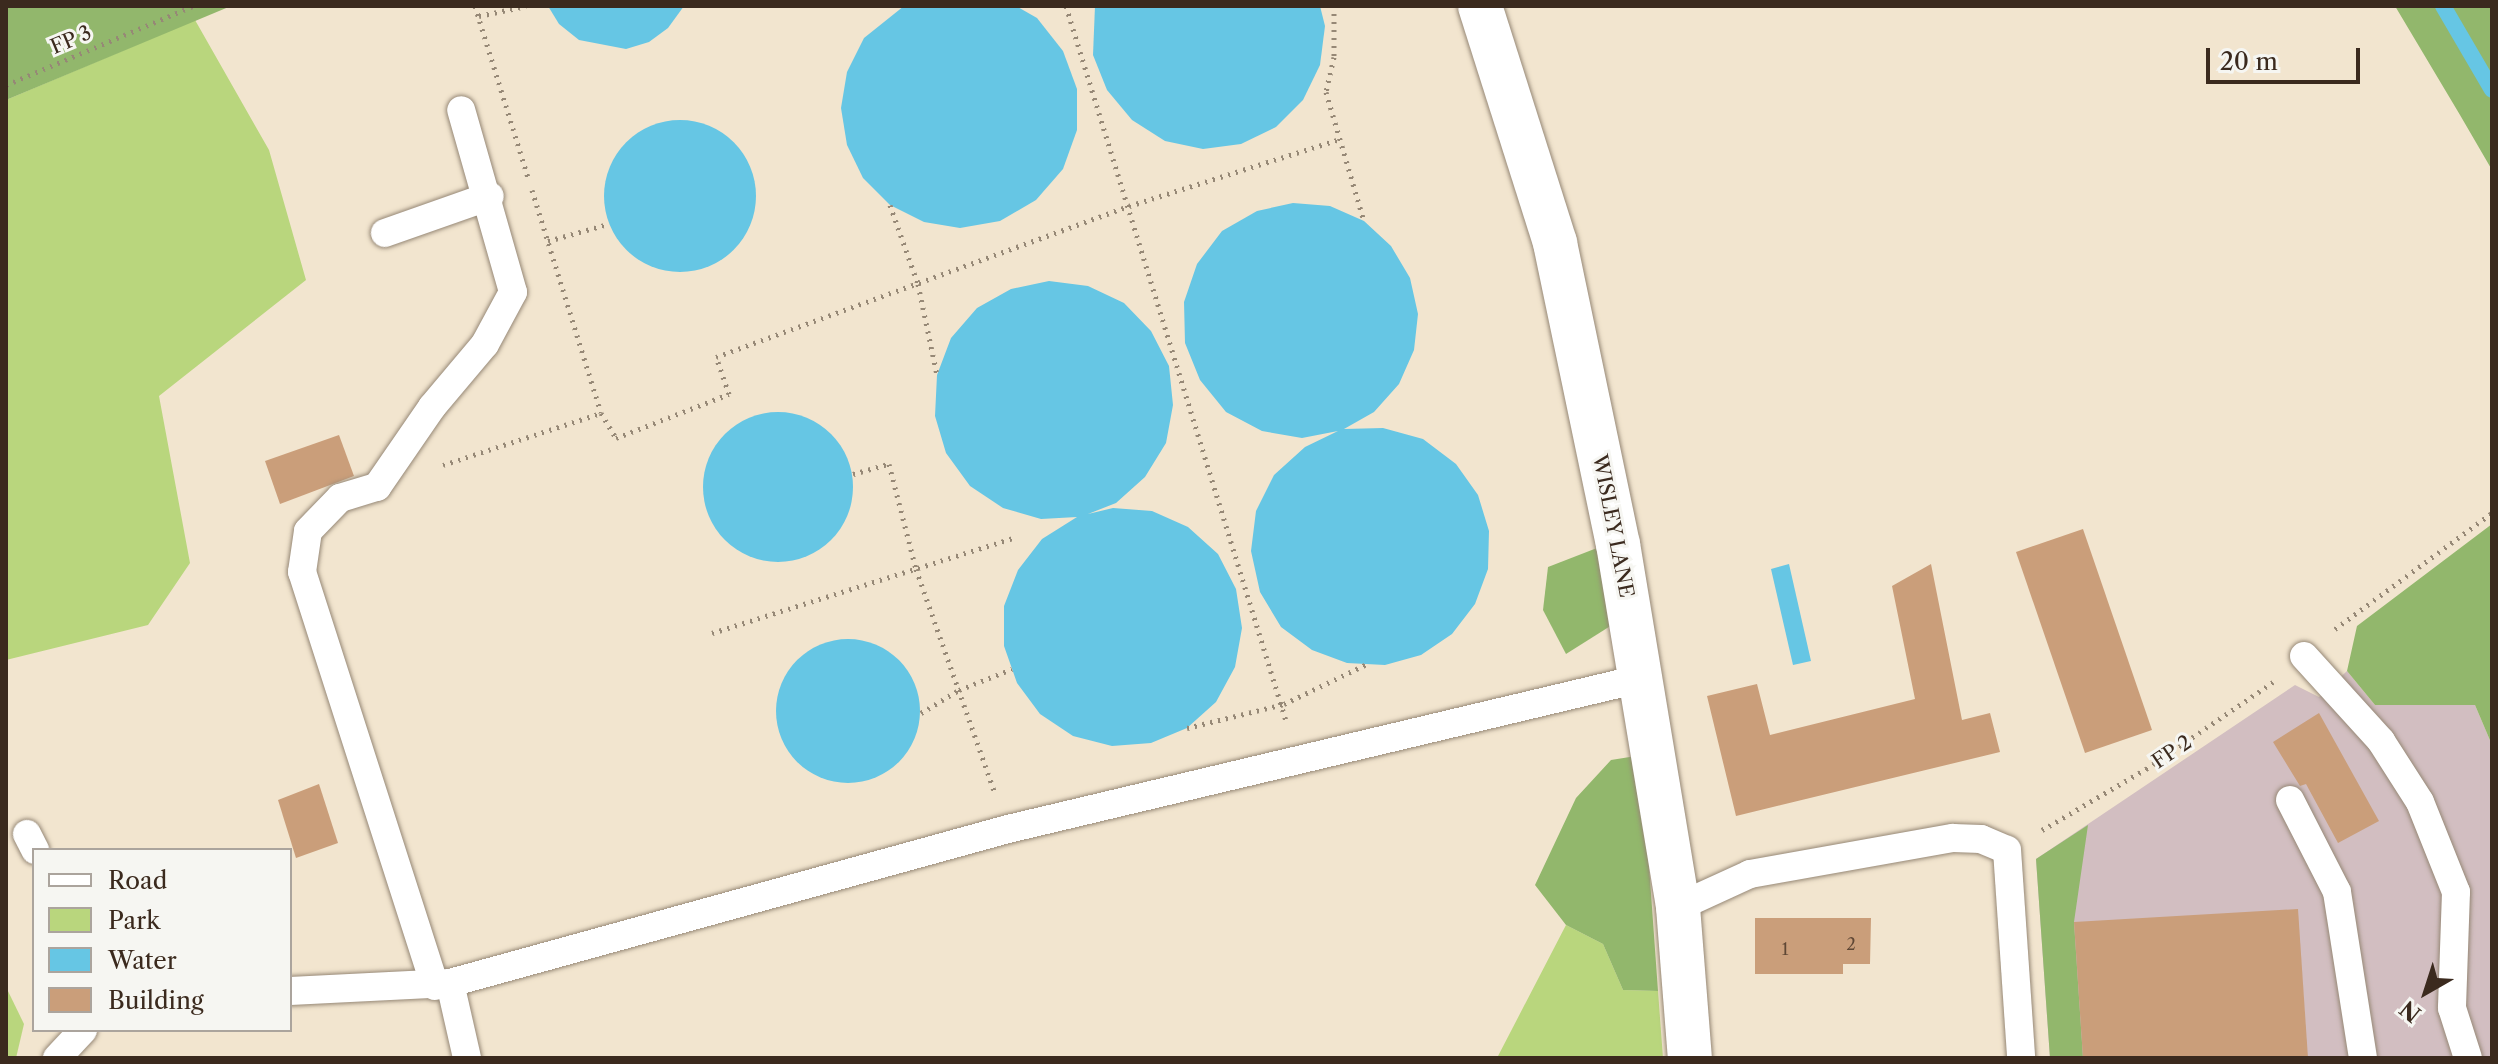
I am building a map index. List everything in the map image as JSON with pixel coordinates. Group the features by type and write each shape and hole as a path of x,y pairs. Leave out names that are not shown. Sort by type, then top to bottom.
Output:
{"street":[{"name":"WISLEY LANE","path":"1480,6 1555,243 1618,544 1678,907 1690,1058"}],"lane":[{"path":"461,110 490,196 513,292 485,344 432,407 377,487 340,498 308,531 302,572 467,1058"},
{"path":"385,233 490,196"},
{"path":"2304,656 2381,741 2420,802 2456,892 2452,1008 2468,1058"},
{"path":"292,991 442,984 1008,829 1639,679"},
{"path":"2290,800 2337,892 2363,1058"},
{"path":"1678,907 1750,874 1938,841 1981,839 2007,850 2021,1058"},
{"path":"57,1058 81,1032"}],"path":[{"name":"FP 3","path":"6,85 193,6"},
{"path":"475,6 601,413 616,438 729,394 716,357 1129,206 1340,139"},
{"path":"479,16 526,6"},
{"path":"1066,6 1284,704 1294,759"},
{"path":"1334,6 1334,57 1326,92 1364,221"},
{"path":"890,205 918,284 937,375"},
{"path":"548,241 608,224"},
{"path":"377,487 601,413"},
{"path":"853,474 889,464 916,569 1008,829"},
{"name":"FP 2","path":"2007,850 2146,769 2304,656 2362,605 2492,513"},
{"path":"712,633 1014,538"},
{"path":"1187,728 1284,704 1367,664"},
{"path":"921,713 959,690 1012,669"}],"shaded area":[{"path":"2347,671 2375,705 2475,705 2492,745 2492,1058 2050,1058 2036,859 2295,685 2319,697"}],"green space":[{"path":"6,6 231,6 6,100"},
{"path":"2395,6 2492,6 2492,170 2460,115"},
{"path":"195,20 269,150 306,280 159,396 190,563 148,625 6,660 6,100"},
{"path":"2492,524 2492,745 2475,705 2375,705 2347,671 2357,626"},
{"path":"1597,548 1612,625 1566,654 1543,610 1548,567"},
{"path":"1636,756 1644,796 1658,991 1623,990 1603,944 1566,925 1535,885 1576,798 1611,760"},
{"path":"2088,825 2074,922 2083,1058 2050,1058 2036,859"},
{"path":"1566,925 1603,944 1623,990 1658,991 1663,1058 1497,1058"},
{"path":"6,987 24,1024 16,1058 6,1058"}],"water":[{"path":"548,6 684,6 668,28 649,42 626,49 579,40 559,24"},
{"path":"904,6 1016,6 1037,18 1063,51 1077,89 1077,130 1063,169 1036,200 1000,221 960,228 924,222 890,205 863,178 847,145 841,108 847,72 864,38"},
{"path":"1095,6 1320,6 1325,26 1320,65 1303,100 1276,127 1241,144 1203,149 1165,141 1132,120 1107,90 1093,55"},
{"path":"680,120 709,125 734,142 751,167 756,196 751,225 734,250 709,267 680,272 651,267 626,250 609,225 604,196 609,167 626,142 651,125"},
{"path":"1293,203 1330,206 1364,221 1391,246 1410,278 1418,314 1414,350 1399,384 1374,412 1344,429 1383,428 1423,439 1456,464 1478,495 1489,531 1488,569 1475,604 1452,634 1421,655 1385,665 1347,663 1312,650 1281,627 1260,592 1251,551 1256,511 1274,475 1305,447 1338,431 1302,438 1262,431 1226,412 1200,380 1185,343 1184,302 1197,264 1222,231 1257,211"},
{"path":"1049,281 1088,286 1124,303 1151,331 1169,366 1173,405 1166,443 1145,477 1116,503 1088,514 1113,508 1152,511 1188,527 1218,554 1236,589 1242,628 1235,667 1216,702 1187,728 1151,743 1112,746 1073,736 1040,714 1017,683 1004,646 1004,606 1018,570 1042,539 1077,517 1041,519 1003,508 970,486 946,453 935,416 937,375 951,338 977,308 1011,289"},
{"path":"778,412 807,418 831,434 847,458 853,487 847,516 831,540 807,556 778,562 749,556 725,540 709,516 703,487 709,458 725,434 749,418"},
{"path":"1789,564 1811,661 1793,665 1771,569"},
{"path":"848,639 876,644 899,660 915,683 920,711 915,739 899,762 876,778 848,783 820,778 797,762 781,739 776,711 781,683 797,660 820,644"}],"building":[{"path":"339,435 354,476 280,504 265,461"},
{"path":"2083,529 2152,730 2085,753 2016,552"},
{"path":"1931,564 1962,720 1990,713 2000,752 1736,816 1707,696 1757,684 1770,735 1915,699 1892,586"},
{"path":"2319,713 2379,821 2338,843 2306,784 2300,786 2273,742"},
{"path":"319,784 338,843 296,858 278,800"},
{"path":"2298,909 2308,1058 2083,1058 2074,922"},
{"path":"1755,918 1871,918 1870,964 1843,964 1843,974 1755,974"}],"waterway":[{"path":"2443,6 2492,90"}]}
